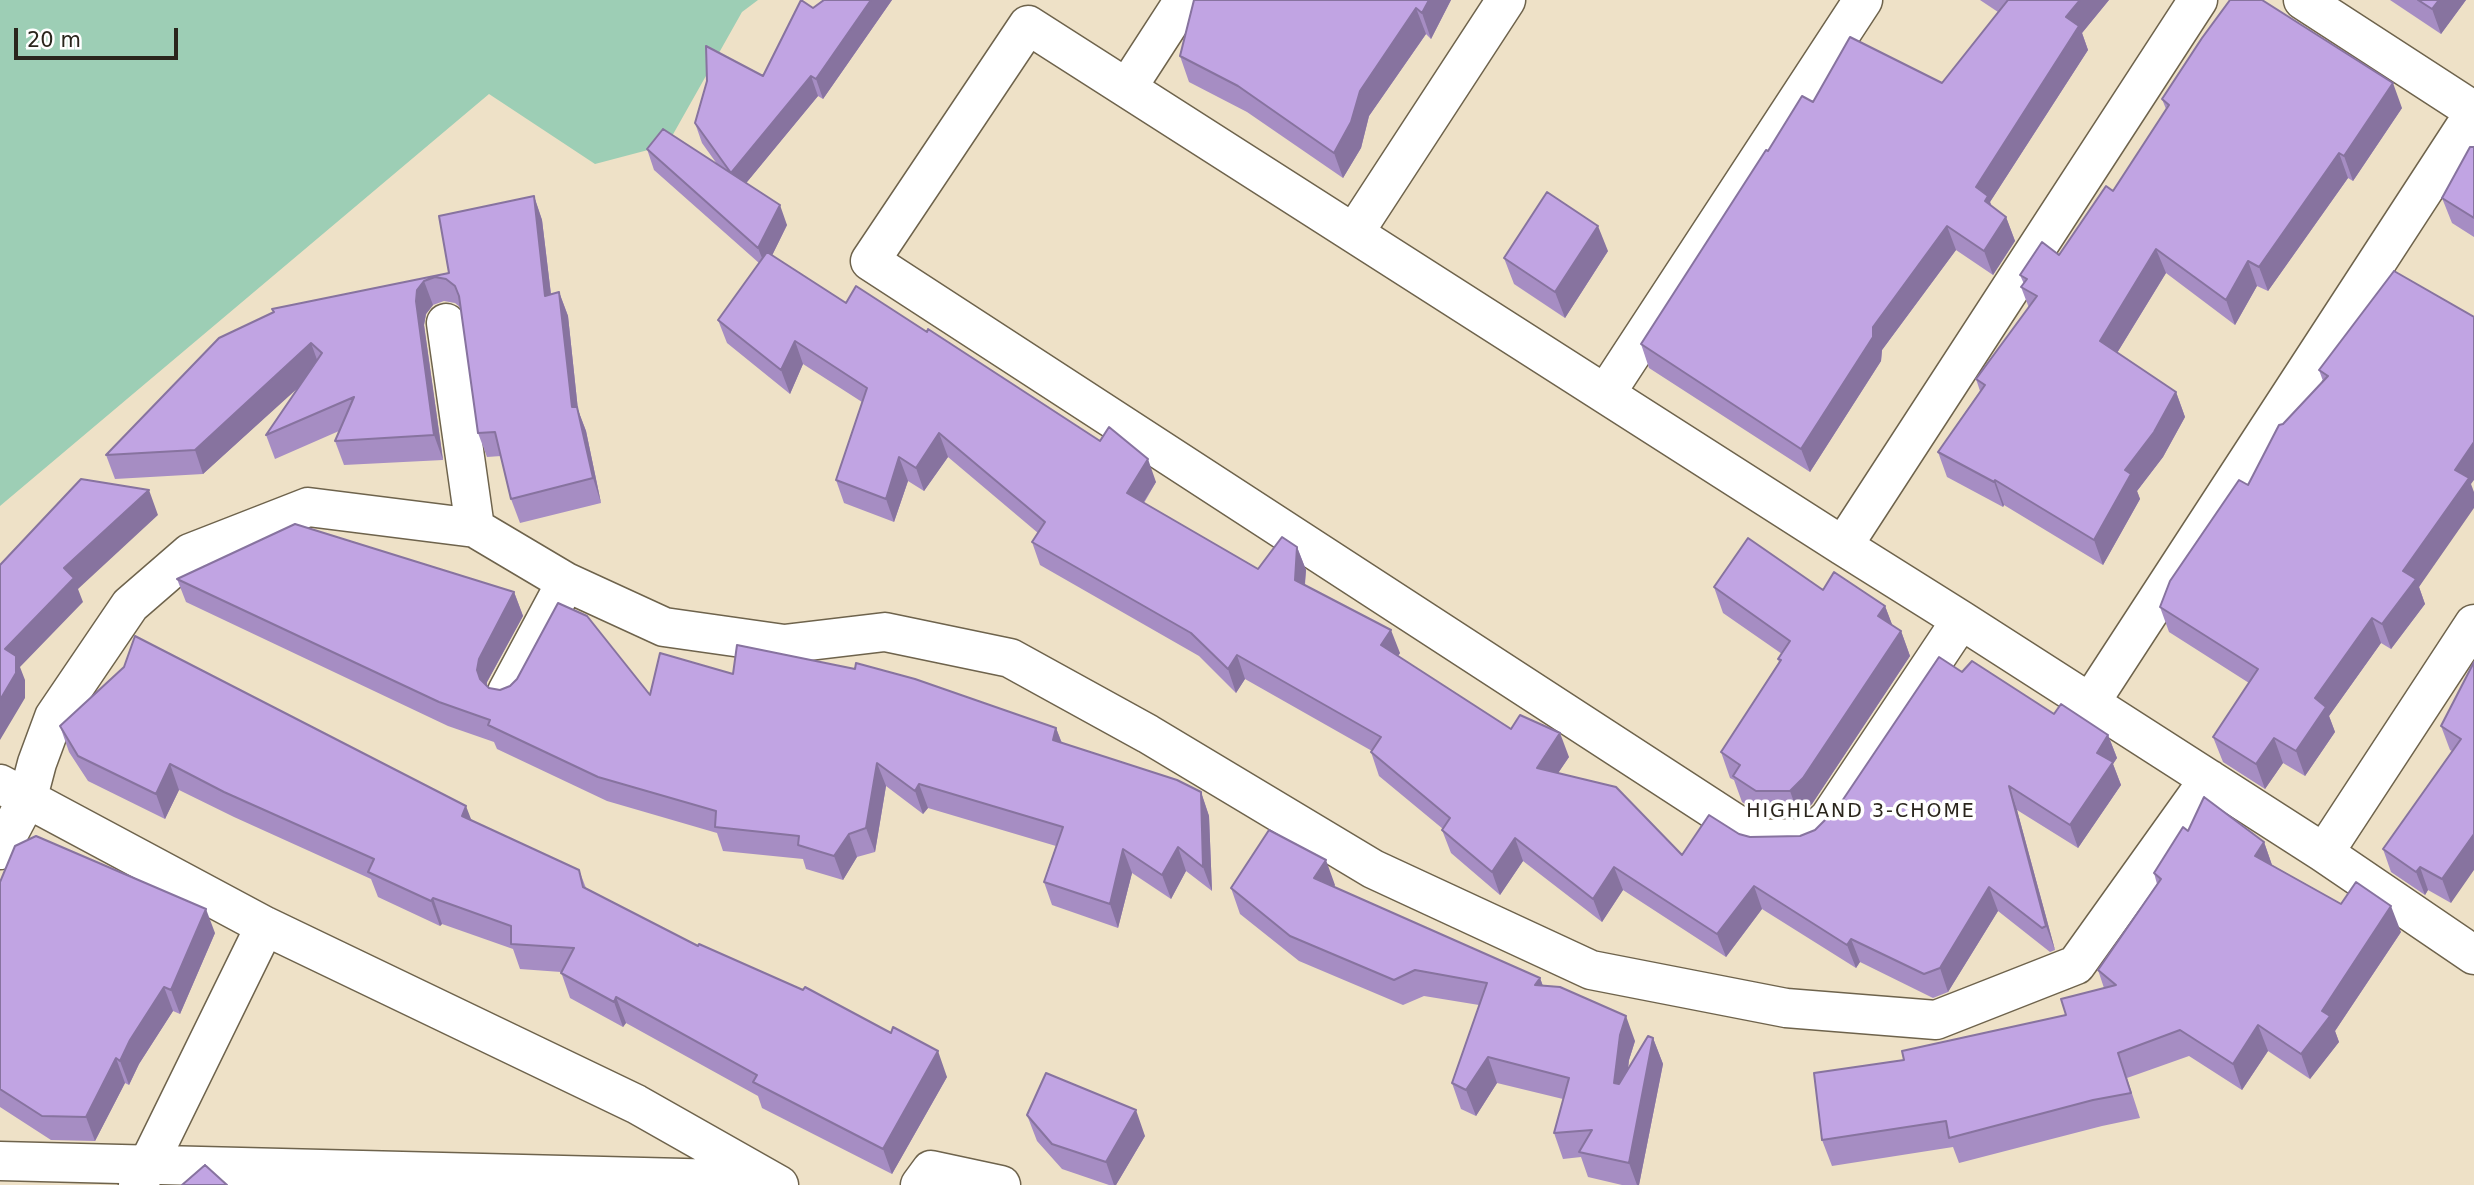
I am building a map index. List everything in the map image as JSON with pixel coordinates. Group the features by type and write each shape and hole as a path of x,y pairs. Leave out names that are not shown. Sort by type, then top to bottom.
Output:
{"street":[{"path":"1127,88 1184,0"},
{"path":"1354,233 1506,0"},
{"path":"1606,393 1863,0"},
{"path":"1843,546 2198,0"},
{"path":"2090,703 2474,112 2303,0"},
{"path":"1961,620 1829,818 1808,838 1759,839 870,261 1028,25 1606,393 1843,546 1961,620 2209,779 2474,955"},
{"path":"446,323 475,528"},
{"path":"0,850 14,790 54,718 130,605 190,553 308,508 475,528 566,582 664,627 783,644 885,632 1010,658 1148,734 1373,869 1591,970 1786,1008 1936,1020 2076,965 2209,779"},
{"path":"507,692 566,582"},
{"path":"2324,853 2474,624"},
{"path":"14,790 265,926 636,1104 772,1183"},
{"path":"144,1175 265,926"},
{"path":"0,1161 144,1175 772,1183"},
{"path":"920,1185 931,1170 1001,1185"}],"green space":[{"path":"0,0 758,0 742,12 667,145 595,164 489,94 0,506"}],"building":[{"path":"801,0 813,8 824,0 871,0 816,79 811,76 731,173 695,123 707,81 706,46 763,76"},
{"path":"1194,0 1429,0 1422,13 1416,8 1360,91 1351,122 1334,153 1238,86 1180,56"},
{"path":"2008,0 2080,0 2066,17 2079,26 1976,187 1988,196 1985,201 2006,217 1984,251 1947,226 1873,327 1873,337 1801,449 1641,344 1802,96 1813,102 1850,37 1942,83"},
{"path":"2230,0 2262,0 2393,83 2344,156 2339,153 2259,267 2248,261 2226,300 2156,249 2100,341 2176,392 2154,432 2125,470 2131,474 2094,540 1995,480 1994,482 1938,452 1985,385 1976,379 2037,296 2021,287 2027,279 2020,275 2042,242 2059,255 2106,186 2113,191 2169,105 2162,99"},
{"path":"2418,0 2439,0 2432,9"},
{"path":"663,129 780,205 758,248 647,149"},
{"path":"2470,147 2474,147 2474,218 2442,198"},
{"path":"1547,192 1598,226 1555,292 1504,258"},
{"path":"534,196 545,296 559,292 572,407 577,407 593,478 511,499 495,432 478,433 459,296 455,286 446,279 435,277 424,281 417,290 416,301 434,435 335,441 354,397 266,435 322,353 311,343 195,450 106,455 219,338 274,312 272,309 449,273 439,216"},
{"path":"767,252 846,303 856,286 927,332 928,329 1100,441 1109,427 1148,459 1127,493 1258,569 1282,537 1297,547 1295,580 1391,630 1381,645 1511,729 1520,715 1560,733 1537,768 1616,787 1682,855 1709,815 1739,834 1750,837 1800,836 1815,830 1838,807 1939,657 1962,672 1972,661 2054,714 2061,704 2108,735 2097,753 2113,762 2070,825 2009,786 2046,926 2042,928 1989,887 1940,968 1924,974 1851,939 1847,945 1754,886 1717,934 1614,867 1593,899 1515,838 1492,872 1442,830 1450,818 1371,752 1381,737 1237,655 1228,669 1191,633 1032,542 1045,522 939,433 916,468 899,457 886,499 836,480 867,388 795,341 781,370 718,320"},
{"path":"2394,271 2474,317 2474,442 2455,470 2469,478 2403,571 2416,579 2382,624 2372,618 2315,698 2326,707 2296,751 2274,738 2256,764 2213,737 2258,669 2160,607 2170,581 2239,480 2248,485 2279,425 2283,424 2328,376 2319,370"},
{"path":"81,479 149,490 64,568 74,578 5,649 16,656 16,673 0,700 0,565"},
{"path":"295,524 514,592 479,659 477,670 480,679 489,688 500,690 517,679 558,603 587,616 650,695 660,653 733,674 737,645 855,669 856,663 915,679 1056,728 1053,740 1177,780 1201,792 1203,867 1178,847 1162,875 1123,849 1110,904 1044,882 1063,827 919,784 915,791 877,763 866,828 849,834 834,856 798,845 799,836 715,827 716,811 598,777 488,725 490,720 439,702 177,579"},
{"path":"1748,538 1823,590 1834,572 1885,606 1878,616 1901,631 1803,778 1790,791 1756,791 1733,776 1740,765 1721,752 1781,660 1778,659 1790,641 1714,587"},
{"path":"135,636 466,806 462,816 579,870 583,887 698,946 699,944 803,990 805,987 891,1033 893,1027 938,1051 883,1149 753,1082 757,1075 616,997 614,1002 561,973 574,948 511,944 511,926 433,898 431,901 368,872 374,859 224,792 170,764 156,794 78,756 60,726 124,667"},
{"path":"2474,662 2474,834 2442,879 2420,867 2416,872 2383,849 2461,739 2441,726"},
{"path":"2204,797 2264,842 2255,856 2341,904 2356,882 2391,906 2322,1011 2330,1016 2301,1054 2258,1025 2233,1064 2180,1030 2118,1053 2131,1093 2093,1100 1949,1138 1946,1121 1822,1140 1814,1073 1904,1060 1902,1051 2066,1015 2061,999 2116,985 2098,970 2161,879 2154,873 2183,827 2188,831"},
{"path":"1269,830 1326,860 1314,878 1540,978 1535,985 1560,987 1626,1016 1620,1035 1614,1083 1619,1084 1648,1036 1653,1038 1629,1163 1579,1152 1592,1130 1554,1133 1569,1078 1488,1057 1466,1090 1452,1083 1487,983 1415,970 1394,980 1290,936 1231,888"},
{"path":"36,836 206,909 171,990 164,987 130,1040 120,1061 116,1058 86,1117 42,1116 0,1089 0,882 15,846"},
{"path":"1046,1073 1136,1110 1106,1162 1052,1144 1027,1115"},
{"path":"205,1165 227,1185 182,1185"}],"district":[{"name":"HIGHLAND 3-CHOME","path":"1861,812"}]}
